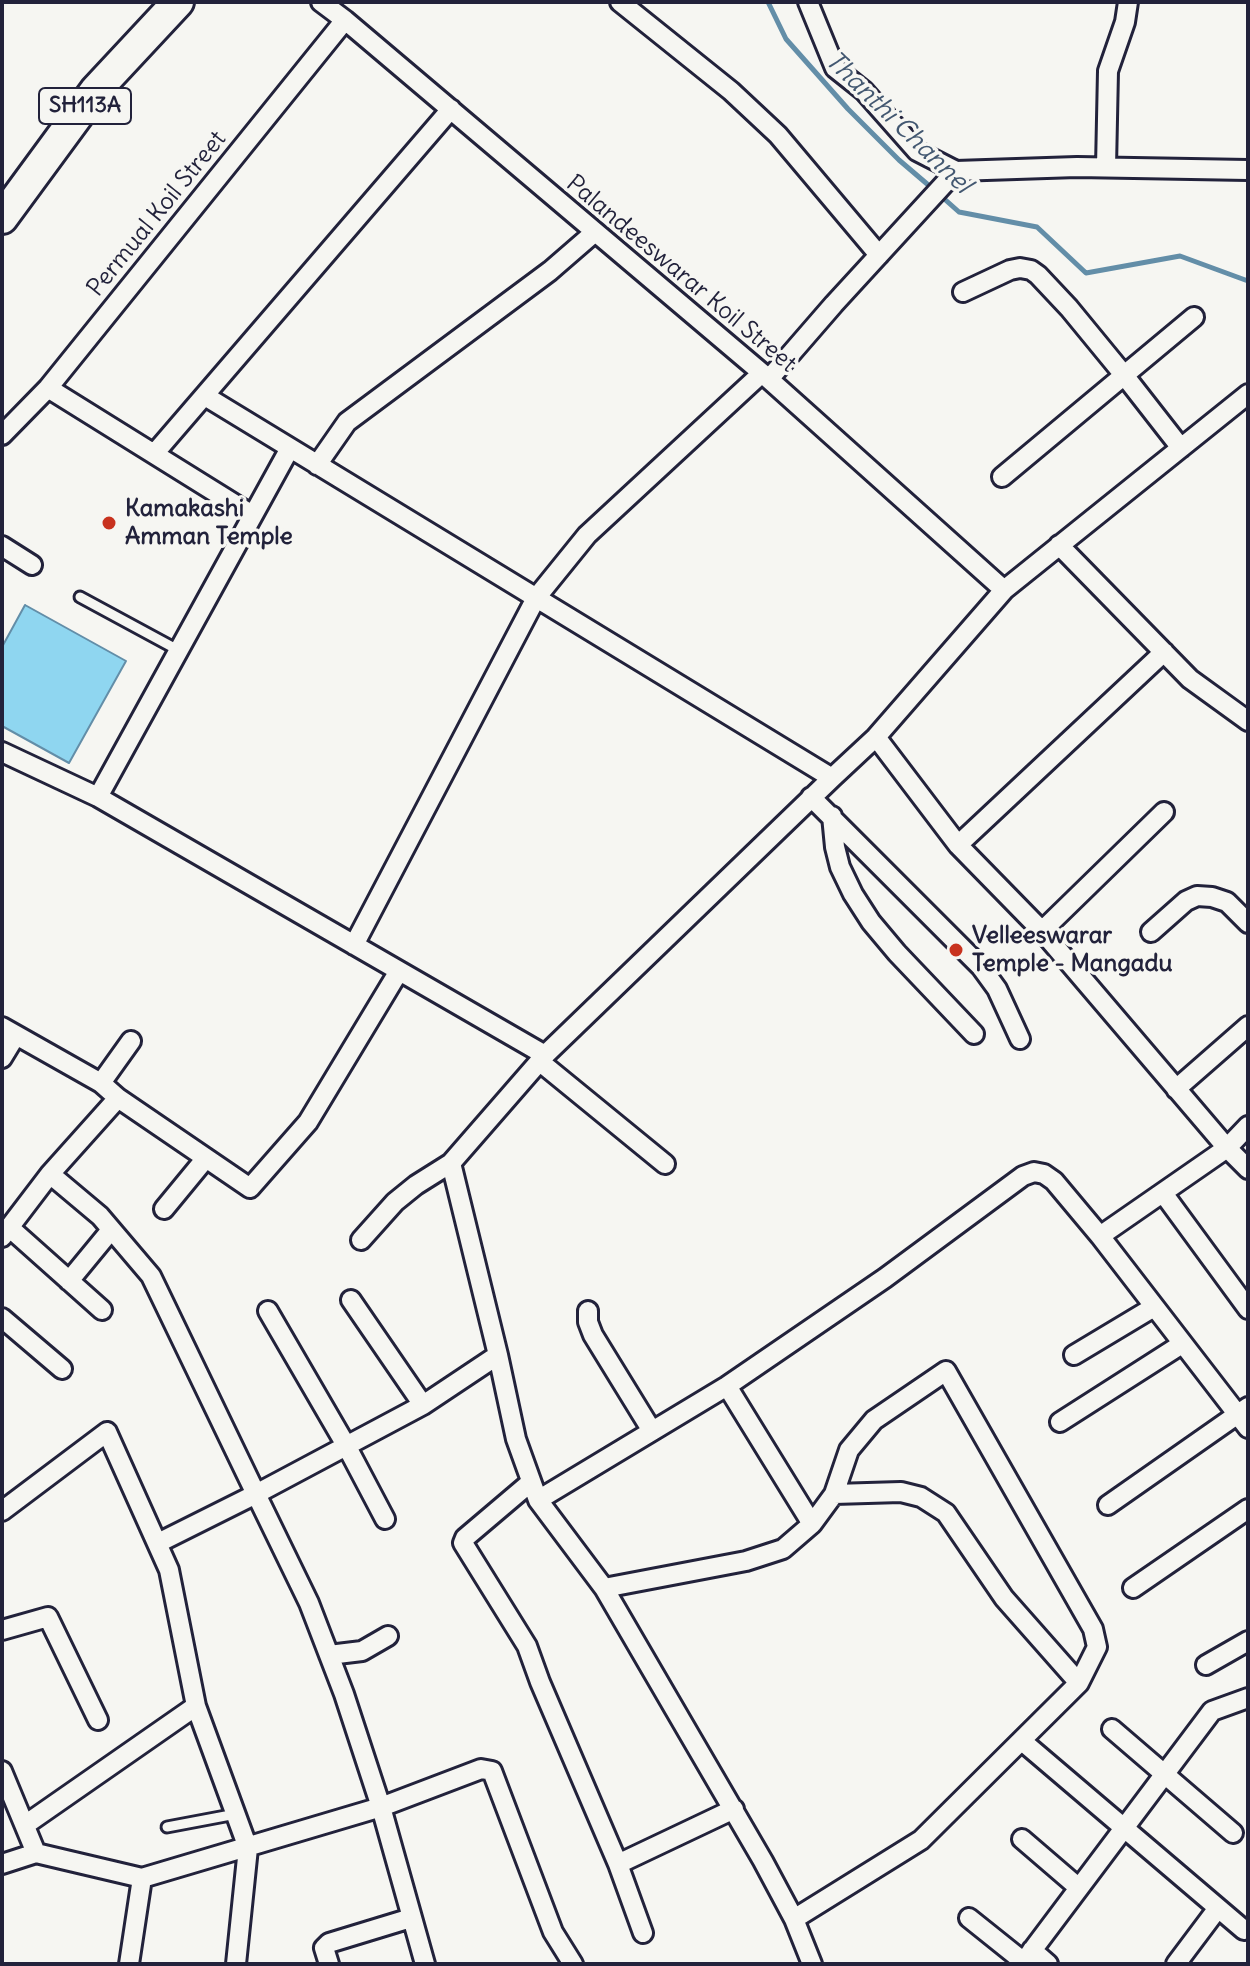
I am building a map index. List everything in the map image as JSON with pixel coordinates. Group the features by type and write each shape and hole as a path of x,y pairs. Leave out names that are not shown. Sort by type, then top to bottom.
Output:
{"main road":[{"name":"SH113A","path":"2,183 82,77 151,2"},
{"name":"SH113A","path":"2,218 96,90 178,2"}],"street":[{"name":"Palandeeswarar Koil Street","path":"321,2 766,376 1004,590"},
{"path":"620,2 731,91 778,135 879,255"},
{"path":"808,2 835,68 864,91 917,151 956,171 1106,167 1248,170"},
{"path":"1106,167 1108,71 1125,22 1128,2"},
{"name":"Permual Koil Street","path":"2,435 48,388 345,20"},
{"path":"154,454 451,109"},
{"path":"354,945 536,598 587,535 766,376 956,171"},
{"path":"317,465 347,422 550,271 595,232"},
{"path":"963,292 1010,270 1020,268 1038,275 1069,308 1181,448"},
{"path":"1002,477 1194,317"},
{"path":"48,388 252,515"},
{"path":"361,1240 395,1202 451,1163 542,1058 876,737 1004,590 1248,394"},
{"path":"205,396 832,778"},
{"path":"98,797 290,448"},
{"path":"1059,545 1190,679 1248,721"},
{"path":"2,546 32,565"},
{"path":"958,845 1164,652"},
{"path":"876,737 958,845 1042,931 1248,1169"},
{"path":"2,752 98,797 399,971 542,1058 665,1164"},
{"path":"811,797 981,967 997,989 1020,1039"},
{"path":"1042,931 1164,812"},
{"path":"832,816 840,867 871,922 974,1034"},
{"path":"1151,932 1186,901 1197,896 1227,902 1248,923"},
{"path":"2,1058 9,1031 101,1083 118,1098 250,1188 308,1122 399,971"},
{"path":"1176,1089 1248,1026"},
{"path":"101,1083 131,1041"},
{"path":"102,1310 6,1233 50,1174 118,1098"},
{"path":"1100,1236 1227,1148 1248,1126"},
{"path":"164,1209 206,1158"},
{"path":"451,1163 516,1439 534,1491 604,1588 734,1809 794,1919 812,1964"},
{"path":"643,1933 618,1864 527,1646 463,1543 465,1538 534,1491 652,1431 727,1386 885,1278 1023,1176 1034,1172 1054,1181 1182,1344 1244,1417 1108,1505"},
{"path":"50,1174 100,1216 151,1276 309,1603 344,1694 381,1807 425,1964"},
{"path":"1163,1193 1248,1309"},
{"path":"69,1281 111,1230"},
{"path":"351,1300 423,1405"},
{"path":"1074,1355 1154,1307"},
{"path":"268,1311 385,1519"},
{"path":"588,1311 593,1335 652,1431"},
{"path":"2,1318 62,1369"},
{"path":"1060,1422 1182,1344"},
{"path":"158,1543 423,1405 498,1355"},
{"path":"604,1588 746,1561 783,1549 812,1524 834,1494 849,1450 874,1420 946,1371 1093,1629 1097,1647 1079,1683 921,1840 794,1919"},
{"path":"727,1386 812,1524"},
{"path":"2,1511 107,1432 169,1570 196,1706 248,1848 236,1964"},
{"path":"834,1494 901,1492 921,1497 946,1513 1004,1598 1079,1683"},
{"path":"1133,1588 1248,1509"},
{"path":"2,1630 48,1617 98,1720"},
{"path":"329,1655 362,1651 388,1636"},
{"path":"1206,1665 1248,1641"},
{"path":"1026,1959 1212,1711 1248,1698"},
{"path":"25,1825 196,1706"},
{"path":"1112,1729 1233,1833"},
{"path":"1022,1741 1244,1930"},
{"path":"2,1864 36,1853 142,1878 381,1807 481,1769 492,1771 553,1932 573,1964"},
{"path":"2,1771 36,1853"},
{"path":"618,1864 734,1809"},
{"path":"1022,1839 1079,1888"},
{"path":"129,1964 142,1878"},
{"path":"1176,1964 1218,1908"},
{"path":"329,1964 324,1948 329,1943 411,1918"},
{"path":"969,1918 1026,1959 1048,1964"}],"lane":[{"path":"80,597 178,650"},
{"path":"167,1827 236,1814"}],"water":[{"path":"25,605 126,661 69,763 2,726 2,647"}],"waterway":[{"name":"Thanthi Channel","path":"768,2 786,39 848,109 933,189"},
{"name":"Thanthi Channel","path":"941,196 959,212 1037,227 1086,273 1180,256 1248,281"}],"place":[{"name":"Kamakashi Amman Temple","path":"109,523"},
{"name":"Velleeswarar Temple - Mangadu","path":"956,950"}]}
